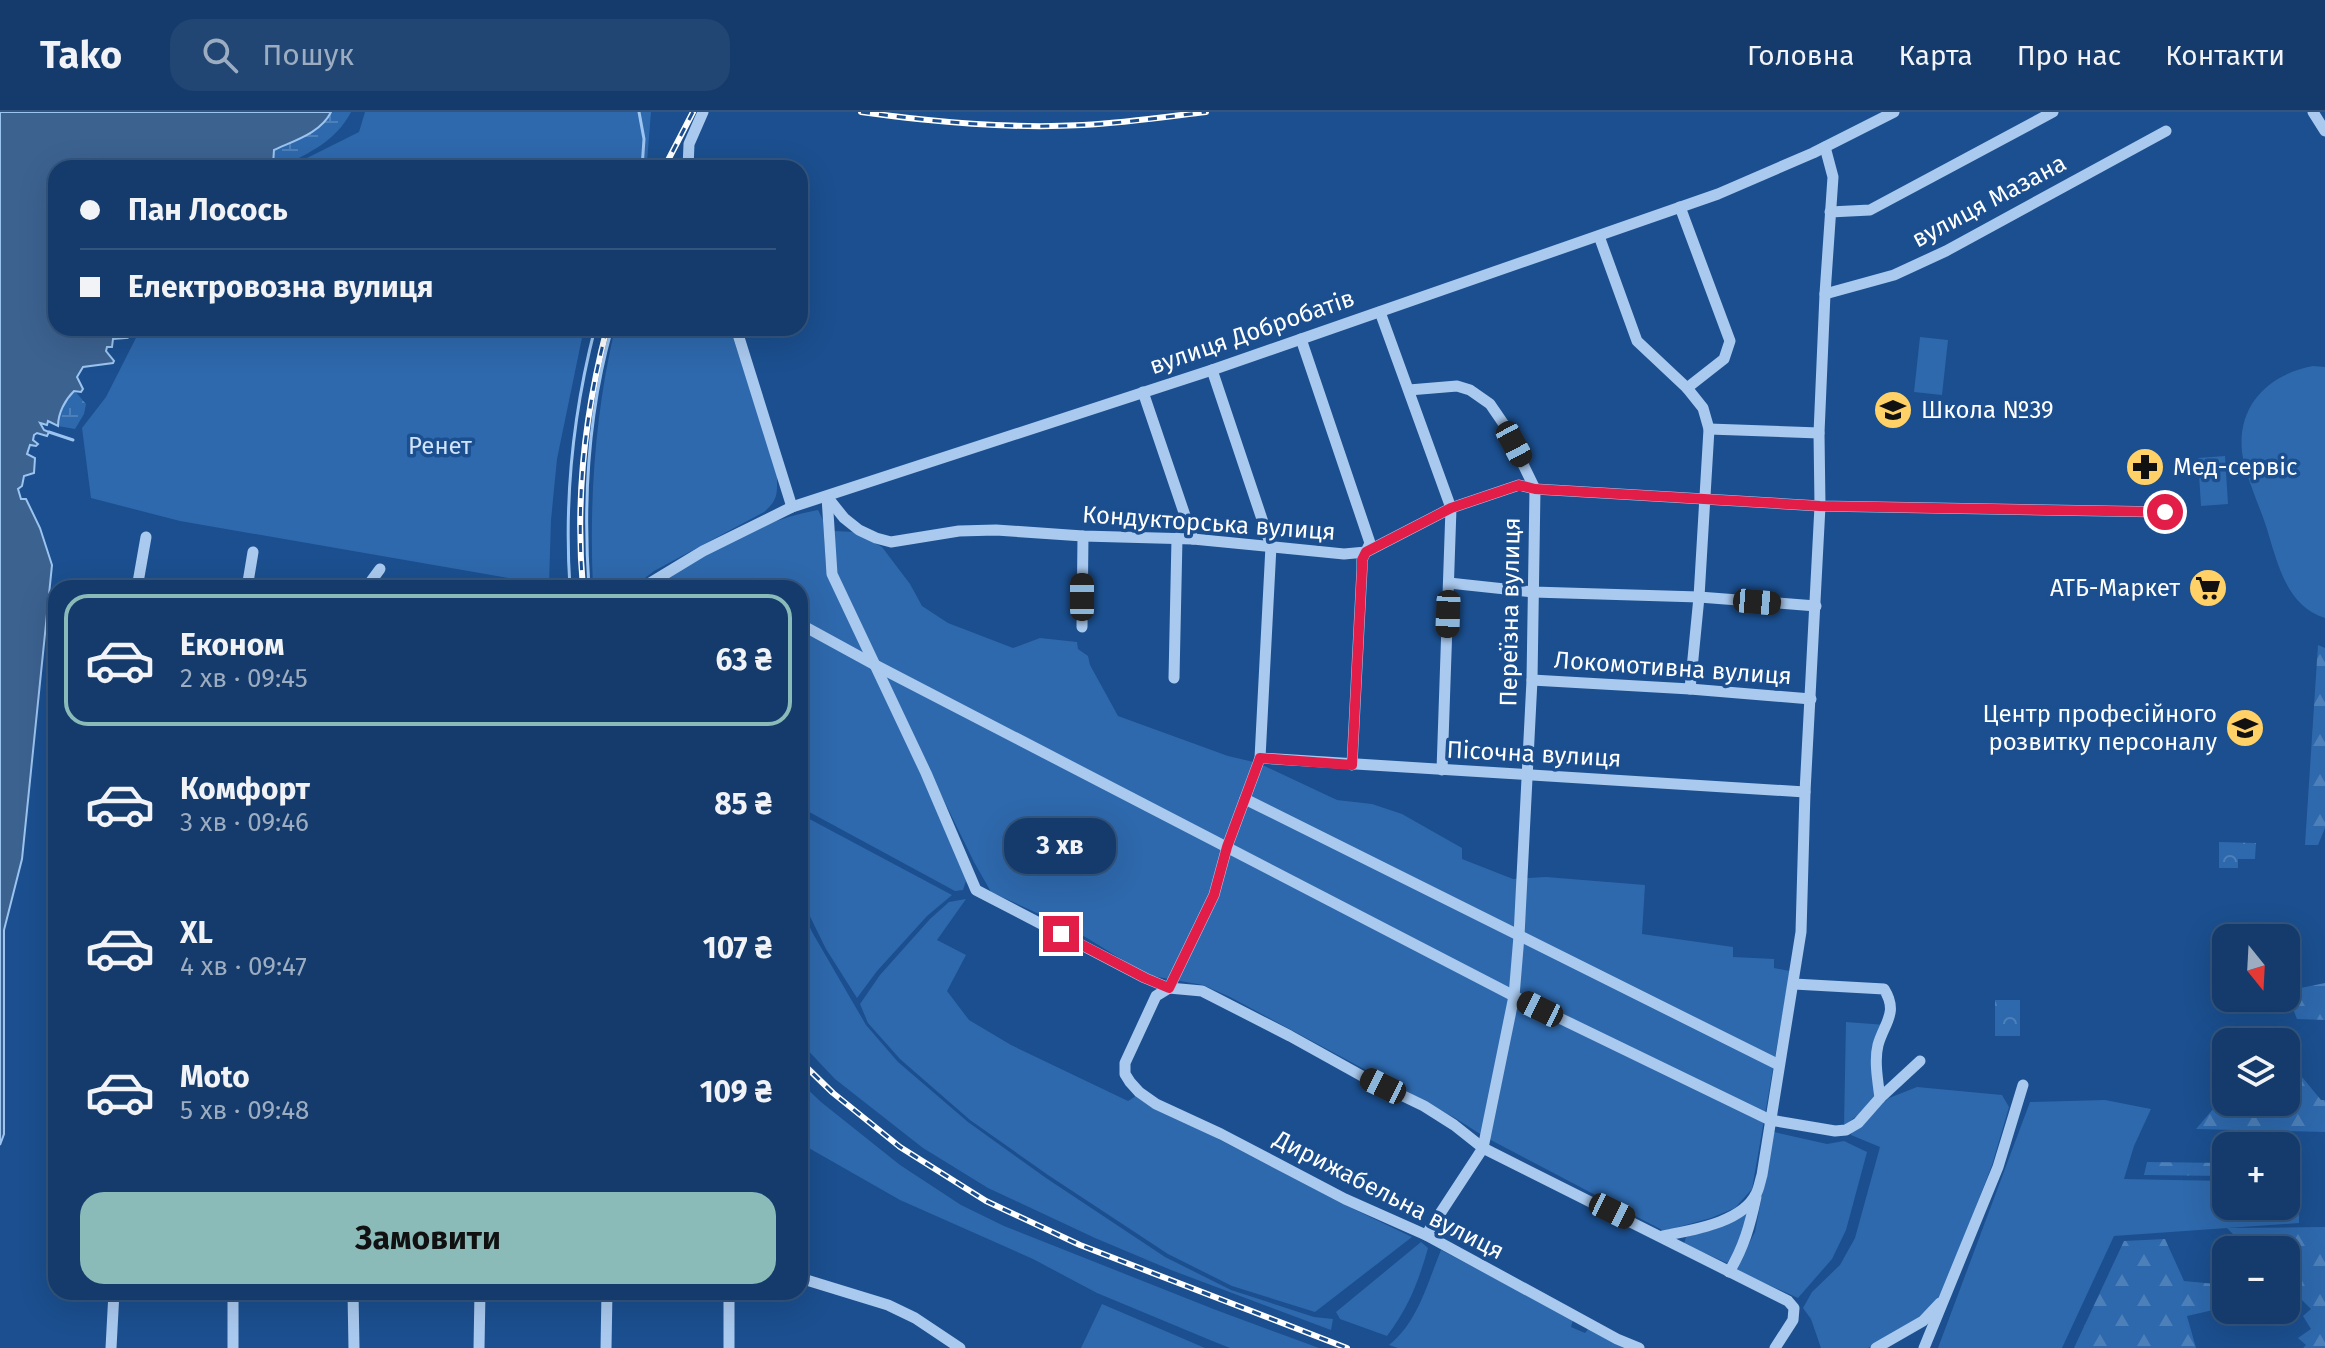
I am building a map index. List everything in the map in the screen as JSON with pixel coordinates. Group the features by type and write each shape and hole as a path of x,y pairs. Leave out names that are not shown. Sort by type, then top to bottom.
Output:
{"street":[{"path":"688,160 689,144 703,112"},
{"name":"вулиця Добробатів","path":"654,580 703,551 792,507 1212,370 1680,207 1757,179 1894,112"},
{"path":"1830,212 1870,210 2053,112"},
{"path":"2313,112 2325,131"},
{"name":"вулиця Мазана","path":"1825,294 1894,275 1933,257 2166,131"},
{"path":"1729,1272 1750,1227 1762,1175 1801,932 1820,506 1819,433 1833,177 1825,147"},
{"path":"1680,207 1730,341 1724,359 1687,388"},
{"path":"1599,236 1637,341 1687,388 1703,408 1709,429 1690,689"},
{"path":"1380,312 1451,508 1442,770"},
{"path":"739,336 792,507"},
{"path":"1301,339 1370,543 1362,560 1352,765"},
{"path":"1169,988 1214,895 1227,847 1260,758 1271,546 1212,370"},
{"name":"Переїзна вулиця","path":"1409,390 1457,386 1470,390 1490,404 1503,423 1535,489 1532,680 1519,936 1514,996 1483,1148"},
{"path":"1143,392 1193,539"},
{"path":"1709,429 1819,433"},
{"name":"Кондукторська вулиця","path":"827,497 844,518 859,530 891,542 959,531 996,530 1193,539 1344,554 1366,552 1451,508 1519,485 1535,489 1820,506 2165,512"},
{"path":"827,497 832,574 926,773 976,890 1145,978 1169,988 1202,991 1424,1106 1483,1148 1788,1301 1794,1308 1793,1320 1775,1348"},
{"path":"1082,627 1083,536"},
{"path":"138,580 146,537"},
{"path":"1174,678 1177,538"},
{"path":"248,580 253,552"},
{"path":"372,580 380,569"},
{"path":"1449,583 1533,592 1699,597 1816,606"},
{"path":"808,628 1514,996 1770,1120 1835,1131 1846,1130 1858,1123 1920,1061"},
{"name":"Локомотивна вулиця","path":"1532,680 1811,699"},
{"name":"Пісочна вулиця","path":"1260,758 1805,792"},
{"path":"1245,799 1779,1065"},
{"path":"1794,984 1884,989 1891,1005 1888,1026 1878,1046 1880,1098"},
{"name":"Дирижабельна вулиця","path":"1169,988 1156,996 1125,1063 1125,1074 1139,1092 1156,1104 1345,1199 1426,1235 1639,1348"},
{"path":"1924,1348 1998,1167 2023,1085"},
{"path":"1426,1235 1483,1148"},
{"path":"1663,1236 1713,1224 1738,1214 1756,1196"},
{"path":"808,1280 888,1305 915,1318 960,1348"},
{"path":"1876,1348 1923,1321 1946,1297"},
{"path":"111,1348 114,1300"},
{"path":"233,1300 233,1348"},
{"path":"353,1300 354,1348"},
{"path":"479,1348 480,1300"},
{"path":"606,1348 607,1300"},
{"path":"729,1300 729,1348"}],"green space":[{"path":"331,112 351,112 338,131 302,157 273,160 274,150 314,131"},
{"path":"365,112 651,112 647,160 303,160 359,132"},
{"name":"Ренет","path":"137,336 582,336 557,459 549,580 520,580 180,521 91,498 82,428 106,397"},
{"path":"613,336 733,336 777,474 775,499 764,512 642,580 593,580 595,457"},
{"path":"1920,337 1948,340 1942,395 1914,392"},
{"path":"2313,366 2325,367 2325,618 2300,603 2284,579 2248,478 2242,452 2245,419 2260,394 2283,376"},
{"path":"74,390 86,404 84,414 75,429 58,426 58,414"},
{"path":"2225,456 2228,504 2201,506 2198,458"},
{"path":"818,510 823,520 826,566 833,588 960,859 966,881 963,890 955,891 808,811 808,580 661,580 750,531"},
{"path":"834,531 855,532 882,547 910,584 922,606 948,623 1013,648 1040,638 1077,642 1078,649 1088,656 1118,716 1228,756 1258,763 1337,800 1372,804 1402,814 1462,848 1462,859 1513,879 1546,877 1645,885 1642,934 1733,947 1733,957 1774,959 1774,968 1790,971 1752,1189 1735,1208 1664,1231 1230,997 1203,985 1147,975 1074,930 991,892 843,594 835,570"},
{"path":"2318,645 2325,648 2325,828 2318,845 2305,845"},
{"path":"808,818 952,895 927,916 857,998 826,949 808,912"},
{"path":"2219,842 2256,843 2255,859 2238,859 2238,868 2219,868"},
{"path":"966,899 937,940 966,955 947,991 969,1020 1011,1045 1128,1101 1136,1096 1412,1237 1315,1312 1232,1286 1168,1254 970,1120 900,1059 868,1023 860,1004 880,975 930,919 949,902"},
{"path":"808,923 866,1025 898,1062 968,1122 1165,1257 1231,1290 1314,1317 1333,1319 1331,1330 1171,1270 988,1188 923,1148 835,1079 808,1050"},
{"path":"2325,983 2325,1020 2297,1019 2294,1012 2300,1012 2300,988"},
{"path":"1995,1000 2020,1000 2020,1036 1995,1036"},
{"path":"1846,1022 1886,1025 1877,1044 1876,1096 1870,1105 1844,1126"},
{"path":"2300,1075 2321,1100 2325,1100 2325,1132 2196,1129 2212,1110 2212,1116 2300,1116"},
{"path":"1917,1087 2002,1095 2009,1107 1992,1165 1942,1295 1921,1316 1868,1348 1821,1348 1811,1319 1803,1308 1812,1292 1840,1265 1855,1238 1880,1147 1851,1135 1852,1131 1889,1098"},
{"path":"808,1090 900,1165 961,1205 1004,1226 1319,1348 1230,1348 1097,1293 1033,1259 900,1200 808,1148"},
{"path":"2105,1100 2151,1109 2134,1146 2124,1179 2212,1181 2212,1220 2299,1220 2299,1223 2114,1236 2062,1348 1938,1348 2030,1102"},
{"path":"1774,1132 1827,1144 1844,1141 1867,1152 1846,1230 1832,1259 1798,1298 1735,1270 1755,1232"},
{"path":"2147,1162 2212,1163 2212,1176 2144,1175"},
{"path":"1750,1211 1733,1256 1727,1263 1684,1244 1686,1237 1719,1228"},
{"path":"2325,1227 2325,1348 2303,1348 2306,1345 2298,1338 2311,1329 2303,1316 2311,1309 2300,1298 2300,1236 2235,1236 2227,1228"},
{"path":"2165,1239 2184,1281 2212,1284 2212,1310 2187,1316 2196,1348 2074,1348 2124,1241"},
{"path":"1421,1242 1428,1248 1420,1272 1407,1304 1387,1336 1340,1319 1336,1312"},
{"path":"1441,1250 1573,1320 1571,1327 1585,1333 1589,1328 1633,1348 1398,1348 1389,1345 1415,1314"},
{"path":"1102,1304 1205,1348 1081,1348"}],"shaded area":[{"path":"0,112 331,112 314,131 274,150 273,160 48,160 48,336 127,338 113,339 112,347 107,347 113,363 83,367 77,377 83,389 81,392 74,391 68,398 58,426 48,421 47,425 40,423 49,432 47,436 34,435 33,440 38,444 30,445 27,454 35,458 34,473 24,476 18,489 40,528 52,565 48,580 22,859 4,930 4,1134 0,1145"}],"waterway":[{"path":"639,112 644,139 643,160"},
{"path":"570,580 568,522 572,457 593,336"},
{"path":"589,580 589,457 597,392 610,336"},
{"path":"49,432 73,440"}],"railway":[{"path":"668,160 693,112"},
{"path":"861,112 944,122 1028,126 1098,124 1206,112"},
{"path":"583,580 580,522 584,457 605,336"},
{"path":"808,1069 900,1147 986,1201 1080,1245 1347,1348"}],"place":[{"name":"Школа №39","path":"1893,410"},
{"name":"Мед-сервіс","path":"2145,467"},
{"name":"АТБ-Маркет","path":"2208,588"},
{"name":"Центр професійного розвитку персоналу","path":"2245,728"}],"route":[{"path":"1061,934 1169,988 1214,895 1227,847 1260,758 1352,765 1362,560 1366,552 1451,508 1519,485 1535,489 1820,506 2165,512"}]}
